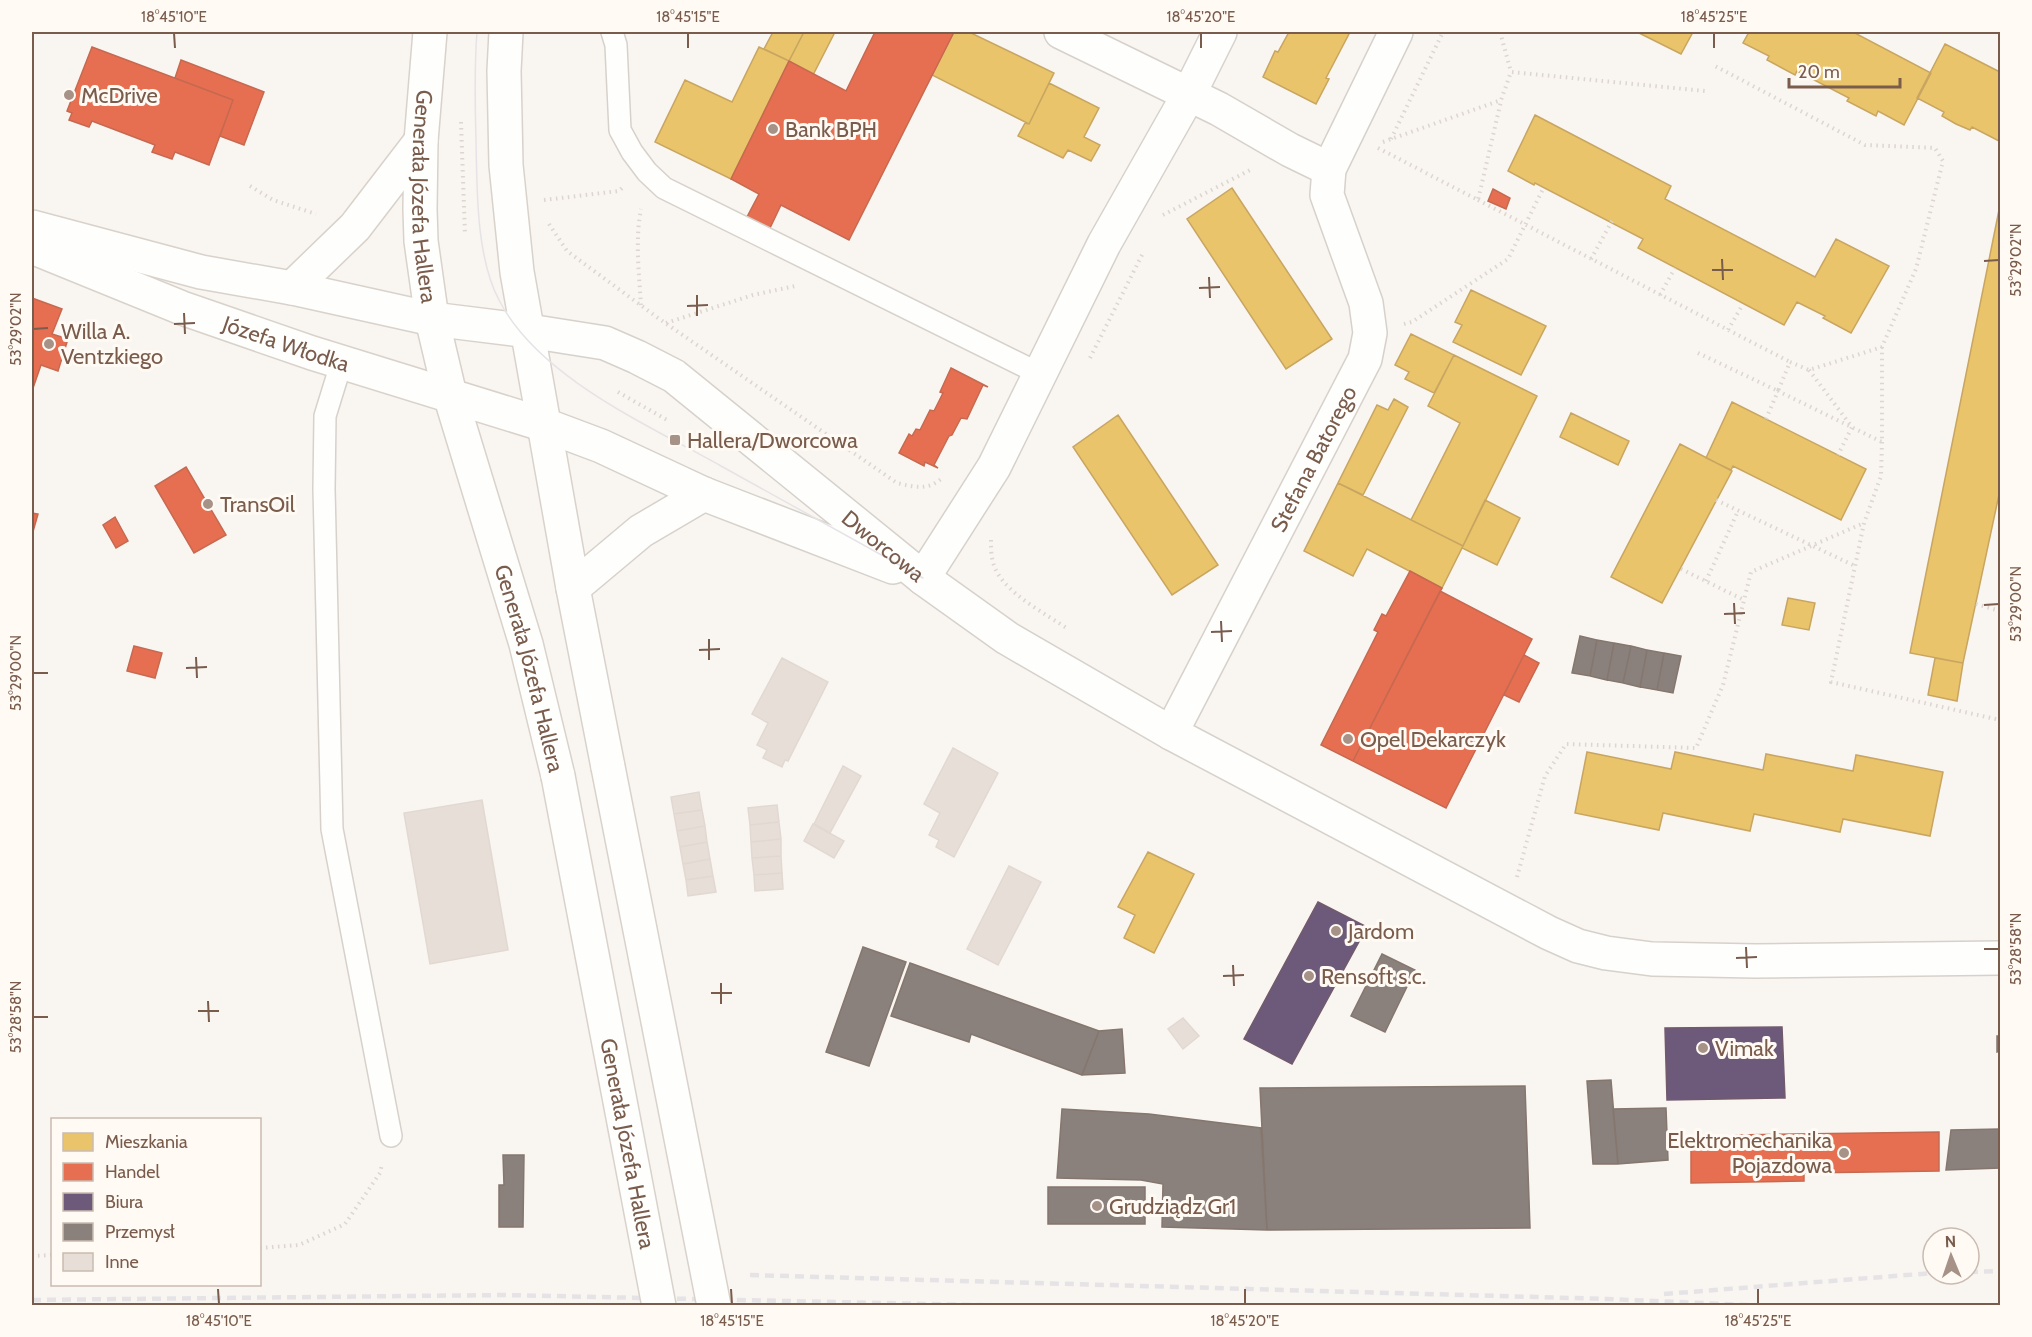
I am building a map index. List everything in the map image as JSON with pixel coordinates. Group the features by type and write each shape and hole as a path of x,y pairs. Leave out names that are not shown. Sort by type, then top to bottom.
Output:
{"street":[{"name":"Generała Józefa Hallera","path":"430,32 421,141 421,241 432,319 450,395 526,644 558,776 659,1305"},
{"path":"506,32 504,71 506,165 517,272 573,588 714,1305"},
{"path":"1061,32 1189,94 1329,169"},
{"path":"1220,32 1189,94 1104,244 994,467 922,578 1007,638 1171,733 1549,933 1578,946 1606,953 1652,959 1756,961 2001,958"},
{"name":"Stefana Batorego","path":"1171,733 1365,358 1370,333 1366,303 1327,195 1329,169 1396,32"},
{"path":"292,288 355,227 421,141"},
{"name":"Józefa Włodka","path":"32,227 201,272 292,288 432,319 529,331"},
{"name":"Józefa Włodka","path":"32,247 182,308 545,425"},
{"name":"Dworcowa","path":"529,331 605,343 674,376 922,578"},
{"name":"Dworcowa","path":"545,425 600,446 704,494 922,578"},
{"path":"573,588 641,531 704,494"}],"lane":[{"path":"612,32 616,45 620,130 632,152 647,172 664,188 1040,374"},
{"path":"342,361 325,416 324,489 332,829 391,1136"}],"path":[{"path":"1391,139 1443,32"},
{"path":"1478,200 1501,100 1511,72 1500,32"},
{"path":"1715,66 1865,145 1935,148 1943,161 1916,269 1882,347 1881,476 1864,523 1831,682 2001,720"},
{"path":"1511,72 1705,91"},
{"path":"1501,100 1373,145 1809,370 1852,427"},
{"path":"461,120 465,235"},
{"path":"1161,215 1290,150"},
{"path":"543,208 540,200 619,191 647,172"},
{"path":"641,305 638,267 639,220 647,172"},
{"path":"250,186 273,200 317,214"},
{"path":"1370,333 1412,322 1508,259 1544,188"},
{"path":"546,216 548,224 567,251 666,323 897,483 921,489 939,481 946,473"},
{"path":"1591,259 1612,221"},
{"path":"1660,295 1675,268"},
{"path":"666,323 753,295 839,275"},
{"path":"1728,330 1743,304"},
{"path":"1809,370 1882,347"},
{"path":"1698,353 1882,442"},
{"path":"1766,419 1790,362"},
{"path":"1838,455 1852,427"},
{"path":"1716,500 1855,566"},
{"path":"1706,581 1738,511"},
{"path":"1516,880 1545,776 1566,744 1696,748 1723,686 1751,572 1864,523"},
{"path":"991,536 991,552 995,570 1015,594 1071,631"},
{"path":"1681,569 1744,600"},
{"path":"1976,604 2001,611"},
{"path":"261,1248 299,1245 345,1224 380,1173 391,1136"},
{"path":"32,1256 51,1256"}],"building: Mieszkania":[{"path":"773,32 804,32 789,61 764,49"},
{"path":"804,32 835,32 813,75 789,61"},
{"path":"954,32 969,32 1054,73 1029,124 932,75"},
{"path":"1289,32 1350,32 1326,78 1329,79 1316,104 1263,77 1275,51 1278,52"},
{"path":"1637,32 1693,32 1681,54"},
{"path":"1749,32 1853,32 1931,73 1904,125 1878,111 1876,116 1847,101 1849,98 1797,71 1795,75 1767,60 1769,56 1743,43"},
{"path":"1945,44 2000,72 1999,141 1972,127 1970,130 1956,124 1942,116 1944,112 1917,98"},
{"path":"759,47 789,61 731,179 655,142 685,80 732,102"},
{"path":"1049,83 1099,108 1084,137 1100,145 1091,161 1068,150 1063,158 1018,136 1025,123 1029,124"},
{"path":"1535,115 1671,186 1665,199 1815,277 1836,239 1889,266 1851,333 1797,302 1784,325 1638,248 1643,239 1508,171"},
{"path":"1232,188 1332,339 1286,369 1187,219"},
{"path":"2000,205 2000,490 1963,663 1910,653"},
{"path":"1471,290 1546,326 1521,375 1453,342 1462,325 1455,322"},
{"path":"1411,334 1454,355 1434,393 1405,379 1409,372 1395,365"},
{"path":"1454,355 1537,396 1463,546 1411,520 1460,423 1428,406"},
{"path":"1394,399 1408,407 1363,495 1338,483 1377,405 1388,410"},
{"path":"1732,402 1866,469 1841,520 1733,466 1731,470 1706,458"},
{"path":"1571,413 1629,441 1618,465 1560,437"},
{"path":"1118,415 1218,565 1172,595 1073,447"},
{"path":"1680,444 1732,471 1662,603 1611,577"},
{"path":"1338,483 1463,546 1442,588 1367,549 1353,576 1304,551"},
{"path":"1485,500 1520,518 1497,565 1462,548"},
{"path":"1788,598 1815,603 1809,630 1782,625"},
{"path":"1935,658 1963,663 1957,701 1928,695"},
{"path":"1587,752 1671,769 1675,752 1763,770 1766,754 1853,771 1856,755 1943,772 1930,836 1843,819 1840,832 1754,814 1750,831 1663,813 1659,830 1575,813"},
{"path":"1148,852 1194,874 1154,953 1124,938 1135,915 1118,907"}],"building: Handel":[{"path":"875,32 954,32 849,240 781,205 770,228 747,217 759,194 731,179 789,61 846,91"},
{"path":"92,47 233,100 209,165 175,152 172,159 152,152 155,145 92,121 89,127 69,120 72,113 67,111"},
{"path":"181,60 264,92 244,145 220,136 233,100 175,78"},
{"path":"1493,189 1510,198 1506,209 1488,201"},
{"name":"Willa A. Ventzkiego","path":"32,298 62,309 52,334 68,339 58,371 41,365 32,391"},
{"path":"951,368 988,387 983,385 967,419 961,418 952,435 949,436 934,465 938,468 925,462 924,466 899,453 909,434 912,436 916,429 920,430 930,410 934,411"},
{"path":"186,467 226,535 194,553 155,486"},
{"path":"32,513 38,514 32,535"},
{"path":"115,517 128,541 116,548 103,525"},
{"path":"1410,571 1442,588 1353,761 1321,745 1378,632 1374,630 1382,614 1386,616"},
{"path":"1440,591 1532,639 1446,808 1353,761"},
{"path":"134,646 162,653 155,678 127,671"},
{"path":"1524,655 1539,663 1519,702 1504,695"},
{"path":"1939,1132 1939,1171 1804,1173 1804,1181 1691,1183 1691,1149 1735,1149 1735,1135"}],"building: Biura":[{"name":"Rensoft s.c.","path":"1318,902 1367,927 1292,1064 1244,1039"},
{"path":"1782,1027 1785,1098 1667,1100 1665,1028"}],"building: Przemysł":[{"path":"1580,636 1597,640 1590,676 1572,673"},
{"path":"1597,640 1614,643 1607,680 1590,676"},
{"path":"1614,643 1631,646 1623,683 1607,680"},
{"path":"1631,646 1647,650 1640,687 1623,683"},
{"path":"1647,650 1664,653 1657,690 1640,687"},
{"path":"1664,653 1681,656 1673,693 1657,690"},
{"path":"863,947 906,962 869,1066 826,1052"},
{"path":"1382,954 1415,970 1385,1032 1351,1016"},
{"path":"910,963 1099,1031 1082,1075 971,1034 969,1042 891,1016"},
{"path":"1122,1029 1125,1073 1082,1075 1099,1031"},
{"path":"1997,1036 2000,1036 2000,1051 1997,1052"},
{"path":"1611,1080 1618,1164 1593,1164 1587,1081"},
{"path":"1525,1086 1530,1228 1267,1230 1260,1088"},
{"path":"1666,1108 1668,1160 1618,1164 1613,1109"},
{"path":"1062,1109 1149,1114 1261,1128 1267,1230 1162,1227 1163,1184 1141,1180 1057,1178"},
{"path":"2000,1129 2000,1168 1946,1170 1951,1130"},
{"path":"503,1155 524,1155 523,1227 499,1227 499,1185 504,1185"},
{"name":"Grudziądz Gr1","path":"1048,1187 1145,1187 1145,1224 1048,1224"}],"building: Inne":[{"path":"782,658 828,682 788,761 785,760 782,767 763,758 767,750 757,745 768,723 752,714"},
{"path":"953,748 998,773 954,857 936,847 939,840 929,835 940,813 924,804"},
{"path":"843,766 861,776 830,833 814,824"},
{"path":"699,792 702,810 674,814 671,797"},
{"path":"482,800 508,950 430,964 404,813"},
{"path":"777,805 779,822 750,825 748,808"},
{"path":"702,810 705,826 677,831 674,814"},
{"path":"779,822 781,839 751,842 750,825"},
{"path":"813,824 844,841 834,858 804,841"},
{"path":"705,826 707,842 680,847 677,831"},
{"path":"781,839 781,856 752,858 751,842"},
{"path":"707,842 710,859 683,864 680,847"},
{"path":"781,856 782,873 754,875 752,858"},
{"path":"710,859 713,876 686,880 683,864"},
{"path":"1009,866 1041,882 998,965 967,949"},
{"path":"782,873 783,889 755,891 754,875"},
{"path":"713,876 716,892 688,896 686,880"},
{"path":"1183,1018 1199,1036 1183,1049 1168,1029"}],"tram line":[{"path":"477,32 475,86 479,222 491,283 517,328 540,353 567,376 629,416 923,578"}],"railway":[{"path":"1981,1272 2000,1271"},
{"path":"1664,1294 1921,1274"},
{"path":"750,1275 1606,1299 1772,1306"},
{"path":"32,1300 504,1295 1023,1306"}],"place":[{"name":"McDrive","path":"69,95"},
{"name":"Bank BPH","path":"773,129"},
{"name":"Willa A. Ventzkiego","path":"49,344"},
{"name":"Hallera/Dworcowa","path":"675,440"},
{"name":"TransOil","path":"208,504"},
{"name":"Opel Dekarczyk","path":"1348,739"},
{"name":"Jardom","path":"1336,931"},
{"name":"Rensoft s.c.","path":"1309,976"},
{"name":"Vimak","path":"1703,1048"},
{"name":"Elektromechanika Pojazdowa","path":"1844,1153"},
{"name":"Grudziądz Gr1","path":"1097,1206"}]}
